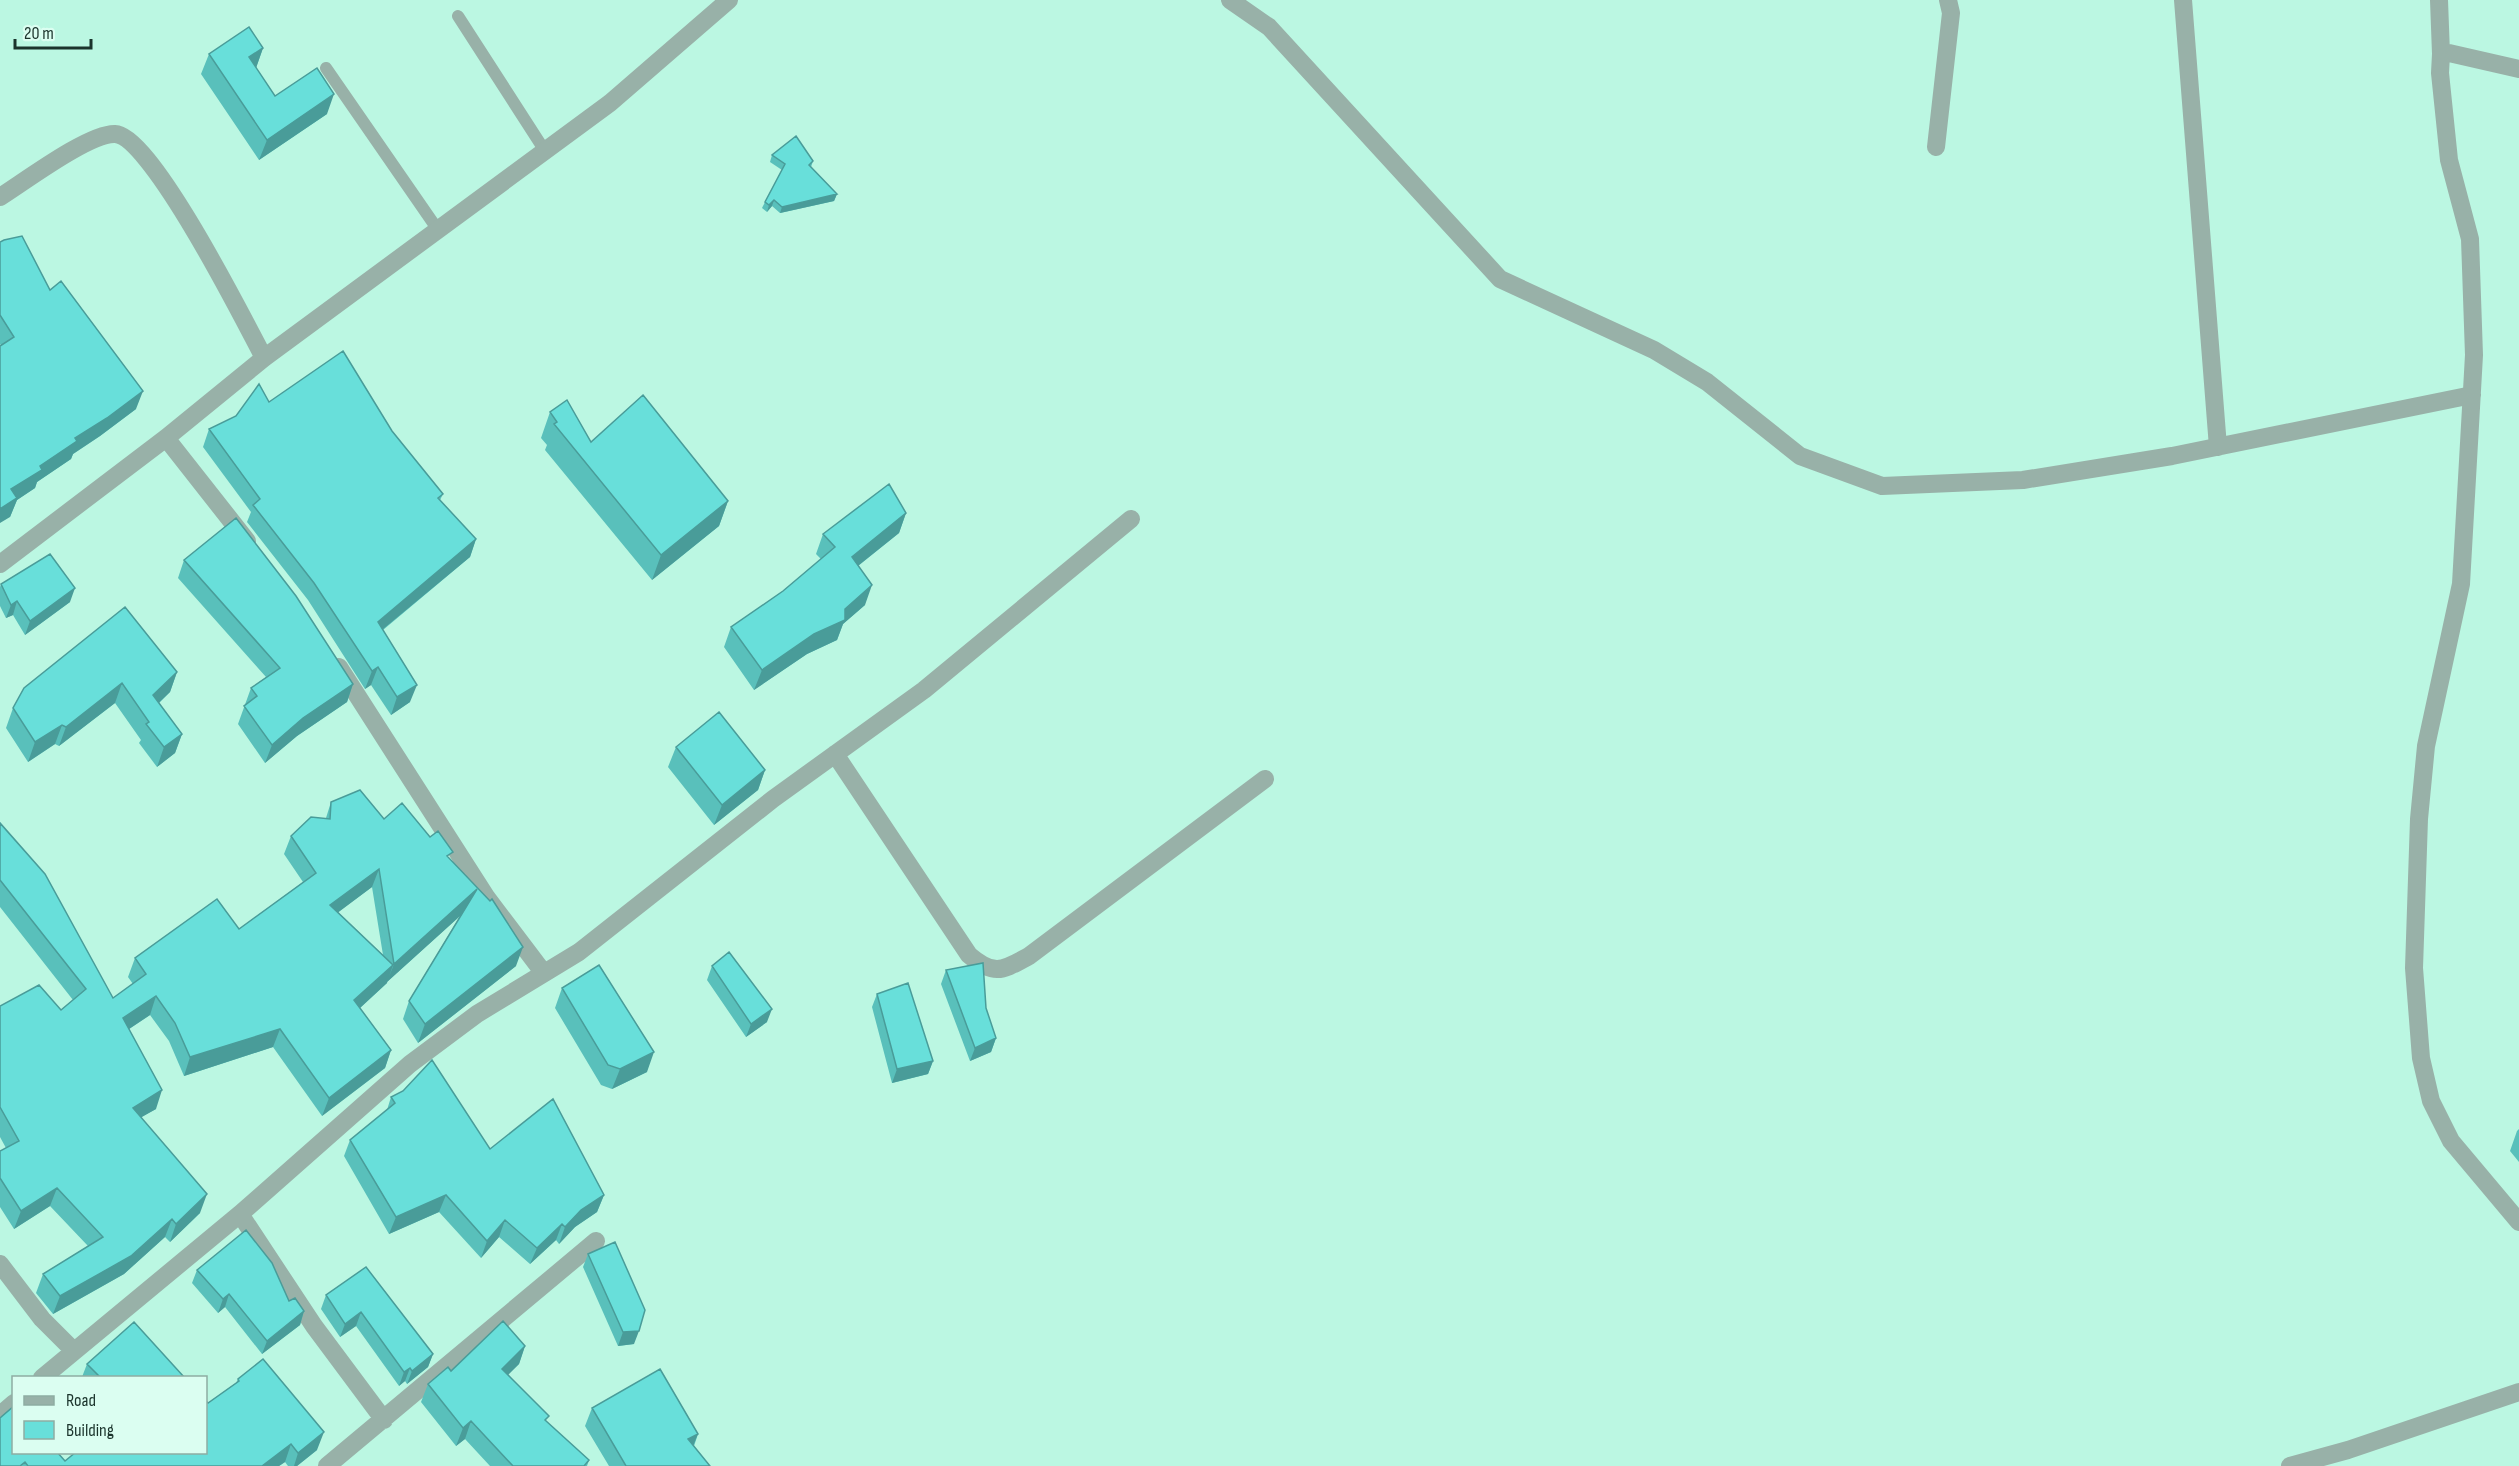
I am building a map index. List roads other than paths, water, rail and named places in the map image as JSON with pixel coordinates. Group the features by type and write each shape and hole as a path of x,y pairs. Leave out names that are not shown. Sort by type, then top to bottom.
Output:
{"street":[{"path":"0,564 166,438 264,358 610,103 729,0"},
{"path":"1230,0 1269,27 1500,279 1654,350 1707,382 1800,456 1882,486 2023,480 2218,447 2472,395"},
{"path":"1936,147 1951,14 1948,0"},
{"path":"2182,0 2218,447"},
{"path":"2439,0 2440,73 2449,160 2470,239 2474,355 2462,584 2426,746 2419,819 2414,968 2421,1058 2431,1101 2451,1142 2519,1222"},
{"path":"2441,54 2449,53 2519,69"},
{"path":"0,197 92,140 112,134 123,135 142,154 199,236 264,358"},
{"path":"166,438 255,550"},
{"path":"43,1376 240,1214 410,1064 477,1014 579,952 773,799 924,690 1131,519"},
{"path":"332,657 487,898 543,972"},
{"path":"835,754 969,955 983,967 1003,970 1029,956 1264,779"},
{"path":"240,1214 314,1326 384,1420"},
{"path":"327,1466 596,1241"},
{"path":"0,1264 42,1319 73,1350"},
{"path":"2290,1466 2348,1450 2519,1392"},
{"path":"0,1415 12,1405"}],"lane":[{"path":"458,16 545,151"},
{"path":"326,68 438,230"}]}
